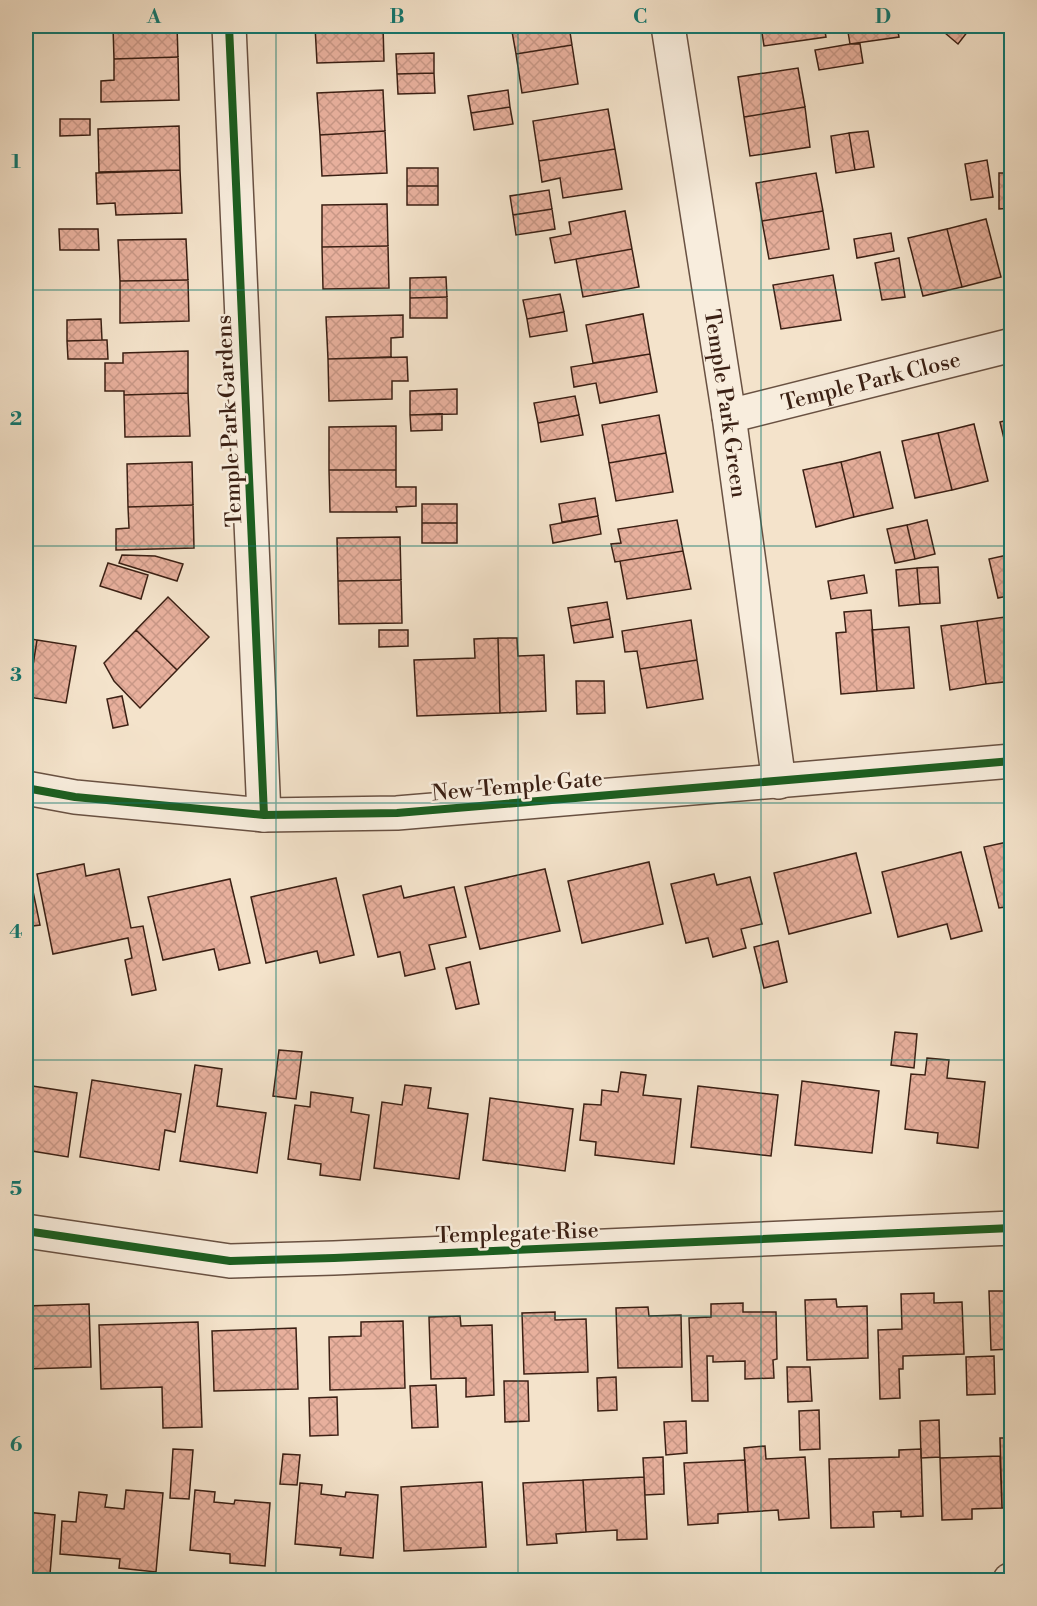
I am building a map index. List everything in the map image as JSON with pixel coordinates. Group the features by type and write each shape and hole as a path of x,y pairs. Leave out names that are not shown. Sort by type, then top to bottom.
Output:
{"street":[{"name":"Temple Park Gardens","path":"229,26 264,815"},
{"name":"Temple Park Green","path":"668,26 729,416 779,782"},
{"name":"Temple Park Close","path":"729,416 1011,345"},
{"name":"New Temple Gate","path":"26,788 75,797 264,815 398,813 1011,761"},
{"name":"Templegate Rise","path":"26,1231 230,1261 1011,1228"}],"building":[{"path":"113,26 177,26 178,57 114,59"},
{"path":"315,26 383,26 384,61 317,63"},
{"path":"511,26 569,26 572,45 516,54"},
{"path":"761,26 824,26 826,37 764,46"},
{"path":"847,26 897,26 899,37 850,44"},
{"path":"951,26 972,26 958,44 945,33"},
{"path":"860,44 863,63 819,70 815,50"},
{"path":"572,45 578,84 522,93 516,54"},
{"path":"434,53 434,73 397,74 396,54"},
{"path":"178,57 179,100 101,102 101,81 114,80 114,59"},
{"path":"798,68 805,107 744,117 738,77"},
{"path":"434,73 435,93 398,94 397,74"},
{"path":"383,90 385,131 320,135 317,93"},
{"path":"508,90 510,107 471,113 468,96"},
{"path":"510,107 513,124 474,130 471,113"},
{"path":"805,107 810,147 750,156 744,117"},
{"path":"608,109 615,149 539,161 533,121"},
{"path":"60,119 90,119 90,135 60,136"},
{"path":"179,126 180,170 99,172 98,129"},
{"path":"385,131 387,173 322,176 320,135"},
{"path":"868,131 874,167 855,170 849,133"},
{"path":"849,133 855,170 836,173 831,136"},
{"path":"615,149 622,189 563,198 560,178 542,182 539,161"},
{"path":"987,160 993,197 971,200 965,164"},
{"path":"407,168 438,168 438,186 407,186"},
{"path":"180,170 182,213 116,215 115,203 97,204 96,173"},
{"path":"816,173 823,211 762,221 756,183"},
{"path":"999,173 1012,173 1012,208 999,209"},
{"path":"407,186 438,186 438,205 407,205"},
{"path":"549,190 552,209 513,215 510,196"},
{"path":"387,204 388,246 322,247 322,205"},
{"path":"552,209 555,229 516,235 513,215"},
{"path":"625,211 632,249 555,263 550,238 571,234 569,222"},
{"path":"823,211 829,249 769,259 762,221"},
{"path":"986,219 1001,277 962,287 947,229"},
{"path":"59,229 98,229 99,250 60,250"},
{"path":"947,229 962,287 923,296 908,238"},
{"path":"891,233 894,251 857,258 854,239"},
{"path":"186,239 188,280 120,281 118,240"},
{"path":"388,246 389,288 323,289 322,247"},
{"path":"632,249 639,287 583,297 576,259"},
{"path":"899,258 905,297 882,300 875,263"},
{"path":"833,275 841,320 781,329 773,285"},
{"path":"446,277 447,297 410,298 410,278"},
{"path":"188,280 189,321 120,323 120,281"},
{"path":"560,294 564,312 527,319 523,300"},
{"path":"447,297 447,318 410,318 410,298"},
{"path":"564,312 567,331 530,337 527,319"},
{"path":"643,314 650,354 593,363 586,325"},
{"path":"403,315 403,337 391,338 391,357 328,359 326,317"},
{"path":"101,319 102,340 67,341 67,320"},
{"path":"107,340 108,359 68,359 67,341"},
{"path":"188,351 188,393 124,395 124,391 105,391 105,363 123,363 123,353"},
{"path":"650,354 657,392 600,403 596,383 574,387 571,367"},
{"path":"407,357 408,381 392,381 392,399 329,401 328,359"},
{"path":"457,389 457,414 410,415 410,391"},
{"path":"188,393 190,436 125,437 124,395"},
{"path":"575,396 579,415 538,423 534,403"},
{"path":"442,414 442,430 411,431 410,415"},
{"path":"579,415 583,435 541,442 538,423"},
{"path":"659,415 666,453 609,463 602,425"},
{"path":"1012,419 1012,472 1000,422"},
{"path":"974,424 988,481 952,490 938,433"},
{"path":"396,426 396,470 329,470 329,427"},
{"path":"938,433 952,490 915,498 902,441"},
{"path":"880,452 893,508 854,517 841,462"},
{"path":"666,453 673,492 616,501 609,463"},
{"path":"192,462 193,505 128,507 127,464"},
{"path":"841,462 854,517 816,527 803,470"},
{"path":"329,470 396,470 396,487 416,487 416,506 396,507 397,512 330,512"},
{"path":"595,498 598,516 562,522 559,504"},
{"path":"422,504 457,504 457,523 422,523"},
{"path":"193,505 194,548 116,550 116,529 129,528 128,507"},
{"path":"598,516 601,534 553,543 550,525"},
{"path":"677,520 683,551 615,562 611,544 621,543 618,529"},
{"path":"927,520 935,554 915,559 907,525"},
{"path":"422,523 457,523 457,543 422,543"},
{"path":"907,525 915,559 895,563 887,529"},
{"path":"400,537 401,580 338,581 337,538"},
{"path":"683,551 691,589 627,599 620,561"},
{"path":"1012,554 1012,595 998,598 989,559"},
{"path":"122,555 155,556 183,564 177,581 119,563"},
{"path":"108,563 148,575 141,599 100,586"},
{"path":"938,567 940,603 920,604 917,568"},
{"path":"917,568 920,604 899,606 896,570"},
{"path":"864,575 867,593 831,599 828,581"},
{"path":"401,580 402,623 339,624 338,581"},
{"path":"168,597 209,637 177,670 136,630"},
{"path":"607,602 610,619 571,626 568,608"},
{"path":"871,610 877,691 841,694 836,633 846,632 844,612"},
{"path":"1012,616 1012,681 986,684 977,621"},
{"path":"610,619 613,637 574,643 571,626"},
{"path":"691,620 697,660 640,669 637,651 625,652 622,631"},
{"path":"977,621 986,684 950,690 941,626"},
{"path":"909,627 914,688 877,691 872,630"},
{"path":"136,630 177,670 140,708 114,681 104,663"},
{"path":"379,630 408,630 408,646 379,647"},
{"path":"26,638 37,640 28,697 26,696"},
{"path":"498,638 517,638 518,656 544,655 546,711 500,713"},
{"path":"498,638 500,713 417,716 414,660 475,658 474,639"},
{"path":"37,640 76,646 66,703 28,697"},
{"path":"697,660 703,699 647,708 640,669"},
{"path":"576,681 604,681 605,713 577,714"},
{"path":"122,696 128,725 113,728 107,699"},
{"path":"1012,841 1012,906 999,908 984,847"},
{"path":"961,852 982,931 951,939 947,924 898,937 882,872"},
{"path":"856,853 871,913 789,934 774,873"},
{"path":"26,862 40,925 26,927"},
{"path":"649,862 663,924 582,943 568,881"},
{"path":"84,864 86,876 119,869 131,928 143,926 156,990 132,995 125,960 132,958 128,938 53,954 37,874"},
{"path":"545,869 560,931 480,949 465,887"},
{"path":"714,874 717,885 750,877 762,924 741,929 746,948 713,957 708,938 686,943 671,884"},
{"path":"336,878 354,955 320,963 317,951 266,963 251,897"},
{"path":"230,879 250,963 219,970 214,949 163,960 148,897"},
{"path":"401,886 404,898 454,887 466,937 429,945 435,969 405,976 400,952 378,957 363,895"},
{"path":"778,941 787,982 764,988 754,947"},
{"path":"470,962 479,1004 456,1009 446,968"},
{"path":"1009,989 1012,990 1012,1030 1005,1029"},
{"path":"895,1032 917,1034 914,1068 891,1065"},
{"path":"279,1050 302,1052 296,1099 273,1096"},
{"path":"927,1058 949,1060 947,1078 985,1082 978,1148 937,1143 938,1133 905,1129 911,1074 925,1075"},
{"path":"195,1065 222,1069 217,1106 266,1113 257,1173 180,1161"},
{"path":"621,1072 646,1075 643,1095 681,1099 674,1164 595,1155 596,1142 580,1140 584,1104 601,1105 602,1090 618,1092"},
{"path":"92,1080 181,1094 175,1132 165,1130 159,1170 80,1157"},
{"path":"802,1081 879,1091 872,1153 795,1145"},
{"path":"26,1085 77,1093 68,1157 26,1150"},
{"path":"405,1085 431,1088 428,1108 468,1114 459,1179 374,1168 382,1102 402,1105"},
{"path":"698,1086 778,1095 771,1156 691,1147"},
{"path":"311,1092 353,1098 351,1112 369,1115 360,1180 320,1175 321,1164 288,1159 295,1105 310,1107"},
{"path":"490,1098 573,1109 565,1171 483,1160"},
{"path":"989,1291 1012,1291 1012,1349 991,1350"},
{"path":"934,1293 934,1303 962,1302 964,1354 903,1356 903,1369 899,1369 900,1398 880,1399 878,1330 902,1329 901,1294"},
{"path":"836,1299 837,1307 867,1306 868,1358 807,1360 805,1300"},
{"path":"743,1303 743,1312 776,1312 777,1359 773,1360 774,1378 745,1379 745,1361 713,1362 713,1356 707,1356 708,1401 692,1401 689,1318 711,1317 711,1304"},
{"path":"89,1304 91,1367 26,1369 26,1306"},
{"path":"648,1307 649,1316 681,1315 682,1367 618,1368 616,1308"},
{"path":"555,1312 555,1320 586,1319 588,1372 524,1374 522,1313"},
{"path":"460,1316 461,1326 492,1325 494,1395 466,1397 466,1378 431,1379 429,1317"},
{"path":"403,1321 405,1388 330,1390 329,1337 361,1336 361,1322"},
{"path":"198,1322 202,1427 163,1428 162,1387 101,1389 99,1325"},
{"path":"296,1328 298,1389 214,1391 212,1331"},
{"path":"994,1356 995,1394 967,1395 966,1357"},
{"path":"787,1367 810,1367 812,1401 788,1402"},
{"path":"616,1377 617,1410 598,1411 597,1378"},
{"path":"504,1381 528,1381 529,1421 505,1422"},
{"path":"436,1385 438,1427 412,1428 410,1386"},
{"path":"337,1397 338,1435 310,1436 309,1398"},
{"path":"819,1410 820,1449 800,1450 799,1411"},
{"path":"939,1420 940,1457 921,1458 920,1421"},
{"path":"686,1421 687,1453 666,1455 664,1422"},
{"path":"1000,1438 1012,1438 1012,1508 1002,1508"},
{"path":"765,1446 766,1459 805,1457 809,1518 779,1520 778,1510 748,1512 744,1448"},
{"path":"173,1449 193,1450 189,1499 170,1498"},
{"path":"921,1449 923,1516 901,1517 901,1511 873,1512 874,1527 831,1528 829,1459 899,1457 899,1450"},
{"path":"283,1454 300,1455 297,1485 280,1484"},
{"path":"1000,1456 1002,1508 972,1509 972,1519 942,1520 940,1458"},
{"path":"663,1457 664,1494 645,1495 643,1458"},
{"path":"745,1460 748,1512 718,1514 718,1523 688,1525 684,1463"},
{"path":"644,1477 647,1539 617,1540 617,1530 586,1532 583,1480"},
{"path":"583,1480 586,1532 556,1534 557,1543 527,1545 523,1483"},
{"path":"482,1482 486,1547 404,1551 401,1487"},
{"path":"300,1483 322,1485 321,1494 345,1497 346,1492 378,1495 373,1558 340,1555 341,1548 295,1544"},
{"path":"126,1490 163,1493 156,1572 119,1568 120,1559 60,1554 62,1521 76,1522 79,1492 107,1495 105,1507 124,1509"},
{"path":"195,1490 215,1492 214,1502 234,1504 235,1500 270,1503 265,1566 230,1563 230,1554 190,1550"},
{"path":"26,1512 55,1515 50,1574 26,1572"}],"cycle path":[{"path":"229,26 264,815"},
{"path":"26,788 75,797 264,815 397,813 1012,761"},
{"path":"26,1231 230,1261 1012,1228"}]}
